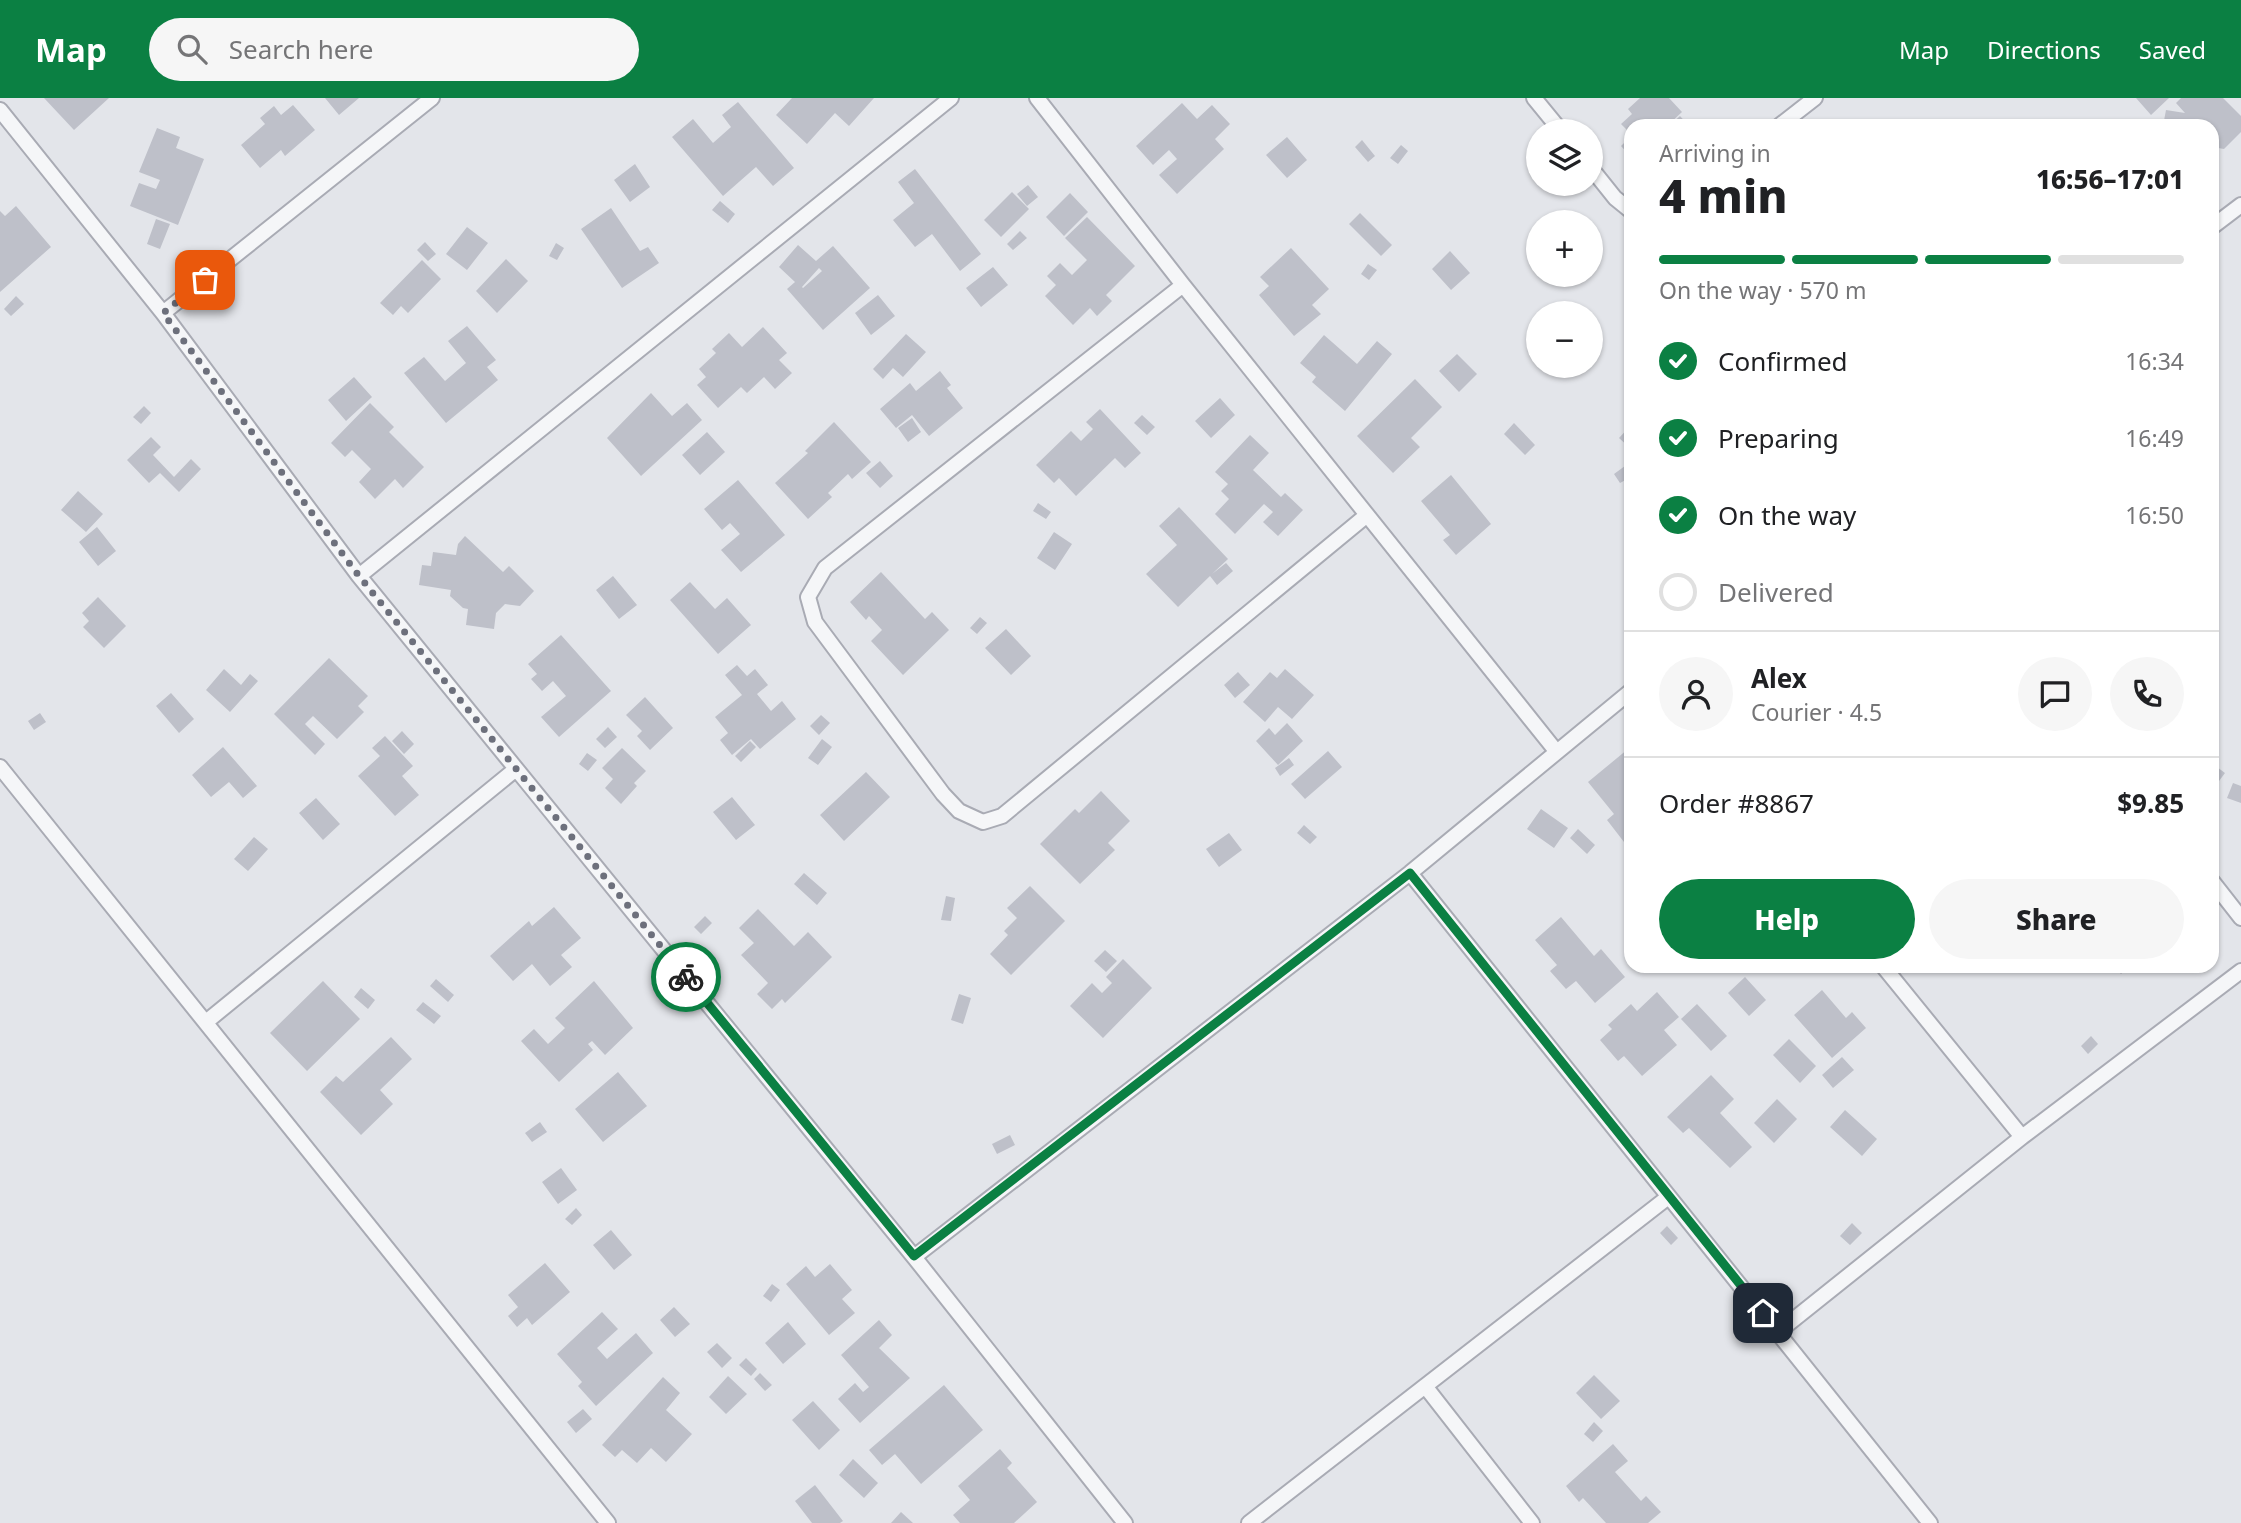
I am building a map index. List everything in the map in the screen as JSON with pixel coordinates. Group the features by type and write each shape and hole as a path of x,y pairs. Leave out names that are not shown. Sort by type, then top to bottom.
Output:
{"street":[{"path":"163,313 432,98"},
{"path":"359,576 951,98"},
{"path":"1037,98 1182,285 1556,751"},
{"path":"1534,98 1551,119"},
{"path":"1788,119 1815,98"},
{"path":"0,110 163,313 359,576 914,1256 1125,1523"},
{"path":"1603,183 1624,205"},
{"path":"2219,222 2241,205"},
{"path":"1182,285 825,568 808,597 815,622 943,794 960,811 983,822 1002,816 1367,515"},
{"path":"914,1256 1410,873 1624,697"},
{"path":"0,767 608,1523"},
{"path":"206,1023 516,769"},
{"path":"1410,873 1930,1523"},
{"path":"2219,890 2241,918"},
{"path":"1778,1332 2022,1137 2241,971"},
{"path":"1889,973 2022,1137"},
{"path":"1249,1523 1668,1198"},
{"path":"1425,1386 1532,1523"}],"building":[{"path":"44,98 109,98 74,130"},
{"path":"325,98 359,98 339,115"},
{"path":"792,98 874,98 849,126 835,113 807,144 776,115"},
{"path":"1640,98 1669,98 1682,112 1674,119 1626,119 1632,114 1628,109"},
{"path":"2136,98 2169,98 2151,115"},
{"path":"2181,98 2223,98 2241,116 2241,132 2224,149 2219,148 2219,119 2164,119 2166,110 2185,113 2176,103"},
{"path":"738,102 794,168 773,186 756,167 723,196 672,137 693,119 713,143 731,127 722,115"},
{"path":"1182,103 1197,119 1212,105 1230,124 1215,139 1224,149 1177,194 1159,175 1177,159 1169,150 1153,165 1136,146"},
{"path":"293,105 315,130 285,156 281,150 260,168 241,145 265,124 260,118 274,106 281,115"},
{"path":"157,128 180,137 176,148 204,159 178,225 130,206 139,183 156,189 160,180 139,172"},
{"path":"1287,137 1307,160 1287,178 1266,155"},
{"path":"1362,140 1375,156 1368,162 1355,147"},
{"path":"1401,145 1408,151 1398,164 1390,158"},
{"path":"635,164 650,187 630,202 614,180"},
{"path":"915,169 981,254 960,271 932,234 915,247 893,220 914,203 898,182"},
{"path":"1028,185 1038,197 1027,206 1017,194"},
{"path":"1012,192 1029,209 1001,237 984,220"},
{"path":"1070,193 1088,212 1064,236 1046,217"},
{"path":"720,201 735,214 728,223 712,210"},
{"path":"16,206 51,247 0,292 0,211 5,216"},
{"path":"611,208 640,251 648,247 659,263 622,288 581,229"},
{"path":"1360,213 1392,245 1381,256 1349,224"},
{"path":"1087,217 1135,266 1106,295 1112,301 1097,316 1090,308 1073,325 1045,296 1056,285 1047,276 1060,263 1072,275 1087,260 1065,238"},
{"path":"156,219 170,224 160,249 147,244"},
{"path":"467,227 488,243 467,270 446,254"},
{"path":"1020,231 1027,238 1013,250 1007,244"},
{"path":"425,242 436,254 428,261 417,250"},
{"path":"556,243 564,248 557,260 549,256"},
{"path":"798,245 816,261 833,246 870,288 823,330 787,289 795,282 779,267","holes":["819,268 822,271 803,288 802,287"]},
{"path":"1291,248 1329,289 1312,305 1321,314 1294,336 1259,295 1269,286 1260,277"},
{"path":"1450,251 1470,273 1451,290 1432,269"},
{"path":"506,259 528,281 497,313 476,291"},
{"path":"422,260 441,279 408,313 401,306 393,315 380,303"},
{"path":"1368,264 1377,270 1369,280 1361,274"},
{"path":"993,267 1008,285 981,307 966,288"},
{"path":"878,295 895,316 871,335 855,313"},
{"path":"16,296 24,304 11,316 4,309"},
{"path":"467,326 496,360 487,367 498,380 446,423 404,373 424,357 445,381 466,363 448,341"},
{"path":"763,327 787,353 779,360 792,373 775,389 764,377 747,393 741,387 718,408 697,385 706,377 699,369 716,353 712,349 729,333 742,347"},
{"path":"906,334 926,352 903,377 893,368 883,379 873,369"},
{"path":"1324,335 1357,364 1377,341 1392,354 1345,411 1312,382 1316,377 1300,363"},
{"path":"1457,354 1477,374 1459,392 1439,371"},
{"path":"940,371 951,385 947,388 963,408 929,436 912,415 896,428 880,409 910,383 916,391"},
{"path":"354,377 372,397 346,421 328,400"},
{"path":"1415,379 1442,407 1411,438 1420,447 1393,473 1357,436"},
{"path":"651,393 672,416 687,403 702,420 641,476 607,438"},
{"path":"1220,398 1235,415 1211,438 1195,421"},
{"path":"370,403 394,427 389,432 424,467 403,488 395,479 375,499 359,482 371,469 352,450 345,457 331,443"},
{"path":"144,406 151,413 141,424 133,417"},
{"path":"1100,409 1141,453 1125,468 1115,458 1076,496 1059,478 1054,483 1036,465 1071,431 1081,441 1093,429 1086,422"},
{"path":"1142,415 1155,427 1147,435 1134,423"},
{"path":"912,418 921,432 908,442 898,428"},
{"path":"834,422 871,462 852,479 848,474 828,493 832,497 808,519 775,483 808,453 805,451"},
{"path":"1514,423 1535,445 1525,455 1504,434"},
{"path":"707,432 725,452 700,475 682,455"},
{"path":"1250,435 1269,453 1253,470 1281,497 1285,493 1303,510 1278,536 1263,522 1273,512 1264,504 1235,534 1215,514 1229,499 1221,491 1228,484 1215,472"},
{"path":"151,437 161,447 153,455 174,477 191,459 201,469 179,492 160,473 149,483 127,460"},
{"path":"880,461 893,476 880,488 866,473"},
{"path":"1624,467 1624,481 1620,483 1614,474"},
{"path":"1451,475 1491,524 1456,555 1443,540 1450,535 1421,501"},
{"path":"738,480 785,535 741,572 721,550 740,534 730,523 722,530 704,509"},
{"path":"78,491 103,514 86,532 61,510"},
{"path":"1038,503 1051,512 1046,519 1033,511"},
{"path":"1179,507 1228,559 1212,574 1226,563 1233,571 1217,585 1210,576 1178,607 1146,574 1177,545 1159,526"},
{"path":"97,527 116,551 98,566 79,542"},
{"path":"1054,532 1072,544 1055,570 1037,558"},
{"path":"465,536 503,572 509,566 534,591 520,606 505,604 496,613 494,629 466,625 468,609 463,608 450,596 451,590 419,585 422,565 431,566 433,552 456,555 458,544"},
{"path":"881,572 925,619 932,612 949,630 903,675 871,641 882,630 869,616 866,620 850,602"},
{"path":"613,576 637,605 619,619 596,590"},
{"path":"690,582 715,609 727,598 751,625 718,654 670,600"},
{"path":"98,597 126,626 104,648 83,627 89,621 82,613"},
{"path":"980,617 987,623 977,634 970,628"},
{"path":"1006,629 1031,656 1011,675 985,648"},
{"path":"561,635 611,691 559,737 541,717 566,696 553,681 542,691 531,679 537,674 528,664"},
{"path":"329,658 368,696 358,706 364,712 337,739 313,716 305,724 325,744 315,755 274,714"},
{"path":"737,665 747,676 755,669 768,685 757,694 771,711 782,701 796,719 760,749 751,739 732,755 720,740 728,733 715,717 742,695 725,675"},
{"path":"224,669 241,685 250,674 258,681 230,712 206,690"},
{"path":"1285,669 1314,695 1292,719 1278,707 1265,722 1243,702 1270,672 1277,678"},
{"path":"1238,672 1250,685 1235,698 1224,685"},
{"path":"171,693 194,719 179,733 156,706"},
{"path":"645,697 673,728 650,750 637,736 642,731 626,715"},
{"path":"40,713 46,722 34,730 28,721"},
{"path":"821,715 830,723 819,735 810,726"},
{"path":"1287,723 1303,741 1278,765 1256,741 1269,728 1275,735"},
{"path":"608,727 617,737 605,748 596,739"},
{"path":"402,731 414,744 404,754 392,741"},
{"path":"385,736 413,766 402,776 419,795 395,816 358,776 380,756 372,748"},
{"path":"822,739 832,747 818,765 808,758"},
{"path":"750,741 756,747 741,762 735,756"},
{"path":"223,747 257,786 243,798 229,782 211,797 192,775"},
{"path":"622,748 646,771 634,783 637,786 621,804 605,788 613,779 602,768"},
{"path":"1328,751 1342,767 1305,799 1291,784"},
{"path":"1624,752 1624,842 1607,820 1614,814 1588,782"},
{"path":"587,753 597,760 588,771 579,764"},
{"path":"1289,758 1294,765 1280,776 1275,768"},
{"path":"2219,768 2225,773 2219,781"},
{"path":"866,772 890,797 844,841 820,815"},
{"path":"2233,783 2241,786 2241,803 2227,798"},
{"path":"1101,791 1130,821 1108,843 1115,850 1080,884 1040,844 1075,809 1079,813"},
{"path":"732,797 755,825 736,840 713,812"},
{"path":"316,798 340,824 323,840 299,813"},
{"path":"1541,809 1568,828 1554,848 1527,829"},
{"path":"1304,825 1317,837 1310,844 1297,833"},
{"path":"1578,829 1595,845 1587,854 1570,838"},
{"path":"1229,833 1242,850 1219,867 1206,849"},
{"path":"254,837 268,849 248,871 234,859"},
{"path":"804,873 827,893 817,905 794,884"},
{"path":"1030,886 1065,921 1011,975 990,954 1008,935 1004,931 1017,918 1007,908"},
{"path":"946,896 955,898 951,921 941,920"},
{"path":"554,907 581,938 561,955 572,967 550,986 532,964 513,981 490,956 529,921 532,926"},
{"path":"758,909 794,946 808,932 832,957 785,1003 782,999 772,1009 757,994 768,983 741,955 754,943 739,928"},
{"path":"705,916 712,923 701,934 694,927"},
{"path":"1561,917 1594,956 1601,949 1625,977 1595,1003 1576,981 1566,989 1550,971 1557,965 1535,940"},
{"path":"1105,950 1117,961 1106,972 1094,961"},
{"path":"1123,959 1152,988 1103,1038 1070,1006 1092,983 1102,993 1112,983 1106,977"},
{"path":"1745,977 1766,1000 1749,1016 1728,993"},
{"path":"436,979 454,995 448,1002 430,986"},
{"path":"323,981 360,1019 307,1071 270,1033"},
{"path":"594,981 633,1028 605,1055 592,1041 588,1044 593,1050 559,1082 521,1041 534,1029 548,1044 565,1028 555,1018"},
{"path":"361,988 375,1000 368,1009 354,997"},
{"path":"1822,990 1846,1018 1852,1012 1866,1028 1832,1058 1794,1015"},
{"path":"1657,992 1679,1017 1664,1030 1677,1045 1642,1076 1624,1056 1618,1061 1600,1040 1612,1029 1608,1025 1631,1004 1637,1011"},
{"path":"959,994 971,998 963,1024 951,1020"},
{"path":"423,1002 441,1016 434,1024 416,1010"},
{"path":"1697,1004 1727,1036 1711,1051 1681,1019"},
{"path":"2091,1036 2098,1044 2088,1054 2081,1046"},
{"path":"391,1037 412,1059 380,1090 393,1104 361,1135 320,1092 336,1076 343,1082"},
{"path":"1789,1039 1816,1066 1800,1083 1773,1055"},
{"path":"1842,1057 1854,1070 1833,1088 1822,1075"},
{"path":"618,1072 647,1106 603,1142 575,1109"},
{"path":"1711,1075 1734,1099 1720,1113 1752,1147 1730,1168 1689,1128 1683,1133 1667,1117"},
{"path":"1777,1099 1797,1119 1774,1143 1754,1123"},
{"path":"1845,1110 1877,1139 1862,1156 1830,1127"},
{"path":"540,1122 547,1132 532,1142 525,1133"},
{"path":"1010,1135 1015,1145 997,1154 992,1144"},
{"path":"561,1168 577,1190 558,1204 542,1182"},
{"path":"576,1208 582,1215 572,1225 565,1219"},
{"path":"1852,1223 1862,1233 1850,1245 1840,1236"},
{"path":"1667,1226 1678,1238 1671,1245 1660,1233"},
{"path":"611,1230 632,1255 614,1270 593,1245"},
{"path":"545,1263 570,1292 532,1325 527,1318 517,1327 508,1316 518,1307 508,1295"},
{"path":"830,1264 852,1290 842,1299 855,1313 829,1335 786,1284 806,1266 815,1277"},
{"path":"772,1284 780,1290 771,1302 763,1296"},
{"path":"674,1307 690,1324 675,1337 660,1320"},
{"path":"602,1312 618,1329 597,1348 607,1359 636,1333 653,1353 596,1406 578,1386 582,1382 557,1354"},
{"path":"879,1320 892,1335 879,1348 910,1378 860,1423 838,1399 855,1383 863,1392 869,1387 841,1355"},
{"path":"788,1322 806,1344 783,1364 765,1343"},
{"path":"717,1343 732,1358 722,1368 707,1352"},
{"path":"746,1358 757,1369 751,1376 739,1365"},
{"path":"760,1373 772,1385 765,1391 754,1379"},
{"path":"1594,1375 1620,1401 1601,1419 1576,1393"},
{"path":"728,1376 747,1394 726,1414 709,1397"},
{"path":"663,1377 680,1393 666,1410 692,1434 666,1462 651,1448 637,1463 622,1450 615,1457 602,1445"},
{"path":"944,1385 983,1430 921,1484 895,1454 882,1465 869,1450"},
{"path":"813,1401 840,1430 819,1450 792,1420"},
{"path":"583,1409 592,1419 576,1433 567,1422"},
{"path":"1594,1422 1603,1431 1593,1442 1584,1434"},
{"path":"1613,1444 1628,1461 1615,1472 1641,1501 1646,1496 1661,1512 1648,1523 1606,1523 1583,1498 1579,1502 1566,1486"},
{"path":"1000,1449 1012,1463 1007,1468 1037,1502 1014,1523 960,1523 953,1515 970,1500 958,1486"},
{"path":"853,1459 878,1483 864,1498 839,1475"},
{"path":"815,1485 843,1521 812,1523 795,1501"},
{"path":"901,1512 913,1523 891,1523"}],"way so far":[{"path":"205,280 163,313 359,576 686,977"}],"route":[{"path":"686,977 914,1256 1147,1079 1410,873 1668,1198 1763,1313"}]}
